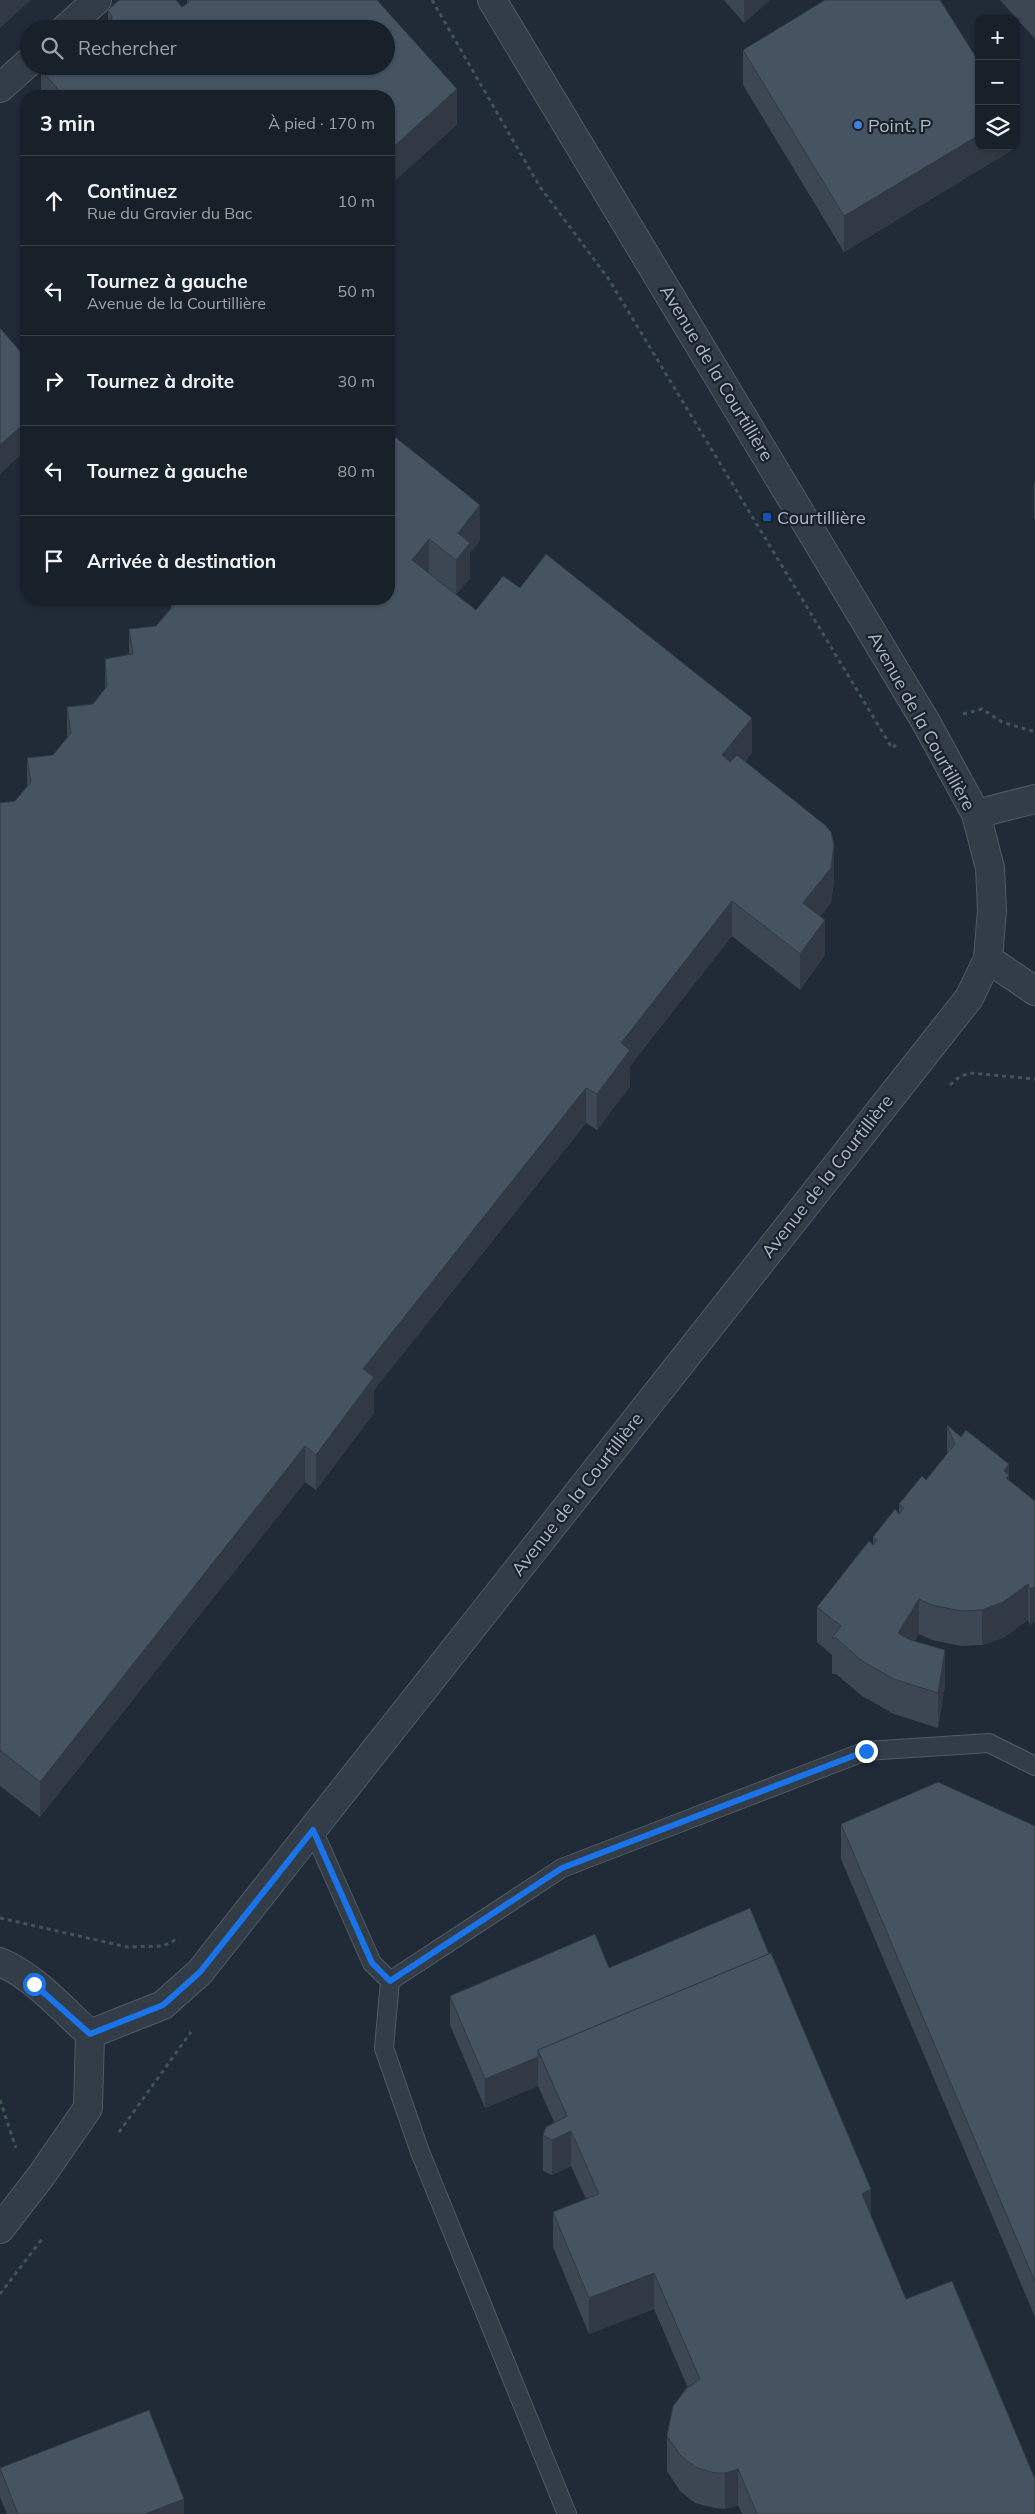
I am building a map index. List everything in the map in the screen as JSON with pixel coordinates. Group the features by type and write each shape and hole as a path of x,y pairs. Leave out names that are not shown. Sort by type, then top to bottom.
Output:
{"street":[{"path":"75,20 97,0"},
{"name":"Avenue de la Courtillière","path":"90,2034 163,2005 200,1972 970,998 988,959 992,910 990,868 976,814 902,682 492,0"},
{"path":"0,88 20,70"},
{"path":"976,814 1035,799"},
{"path":"988,959 1035,991"},
{"path":"0,1962 10,1966 34,1984 90,2034 88,2108 41,2176 0,2229"}],"lane":[{"path":"390,1981 562,1868 866,1751 990,1743 1035,1766"},
{"path":"313,1830 372,1963 390,1981"},
{"path":"390,1981 384,2048 420,2152 567,2514"}],"path":[{"path":"0,1918 127,1947 163,1946 185,1934"}],"building":[{"path":"119,0 176,0 182,7 189,0 377,0 395,20 111,20 112,16 108,10"},
{"path":"825,0 940,0 975,56 975,137 844,216 743,50"},
{"path":"395,20 457,89 395,146 395,90 59,90 45,75 395,75"},
{"path":"0,328 20,351 20,427 0,445"},
{"path":"395,437 480,505 458,533 470,543 456,560 429,539 412,560 476,610 503,576 520,588 546,554 752,718 722,755 730,762 737,755 825,825 831,832 834,845 831,868 803,903 825,920 800,954 732,901 621,1043 630,1050 597,1094 586,1088 363,1369 374,1377 316,1455 305,1446 40,1782 0,1750 0,803 15,801 31,782 27,758 53,755 71,733 67,707 93,704 107,686 105,659 133,654 129,629 156,626 174,605 395,605"},
{"path":"947,1425 961,1437 966,1430 1009,1464 1004,1471 1009,1475 1006,1478 1035,1501 1035,1587 1030,1589 1028,1584 1003,1602 982,1610 961,1611 932,1605 919,1599 898,1633 908,1639 945,1650 938,1693 894,1679 862,1661 836,1638 832,1638 841,1626 817,1607 869,1541 873,1545 877,1540 873,1537 895,1509 899,1514 904,1508 899,1504 922,1476 926,1480 955,1444"},
{"path":"938,1782 1035,1826 1035,2282 841,1824"},
{"path":"750,1908 769,1954 538,2050 538,2057 485,2079 450,1996 595,1934 609,1968"},
{"path":"771,1953 871,2189 862,2194 906,2299 952,2281 1035,2479 1035,2514 757,2514 738,2469 725,2473 715,2473 695,2467 680,2455 667,2436 673,2406 686,2389 700,2379 654,2273 589,2298 553,2212 599,2194 571,2131 552,2140 543,2135 546,2127 567,2116 538,2050"},
{"path":"149,2410 184,2499 145,2514 18,2514 0,2468"}],"place":[{"name":"Point. P","path":"858,125"},
{"name":"Courtillière","path":"767,517"}],"route":[{"path":"34,1984 90,2034 163,2005 200,1972 313,1830 372,1963 390,1981 562,1868 866,1751"}]}
